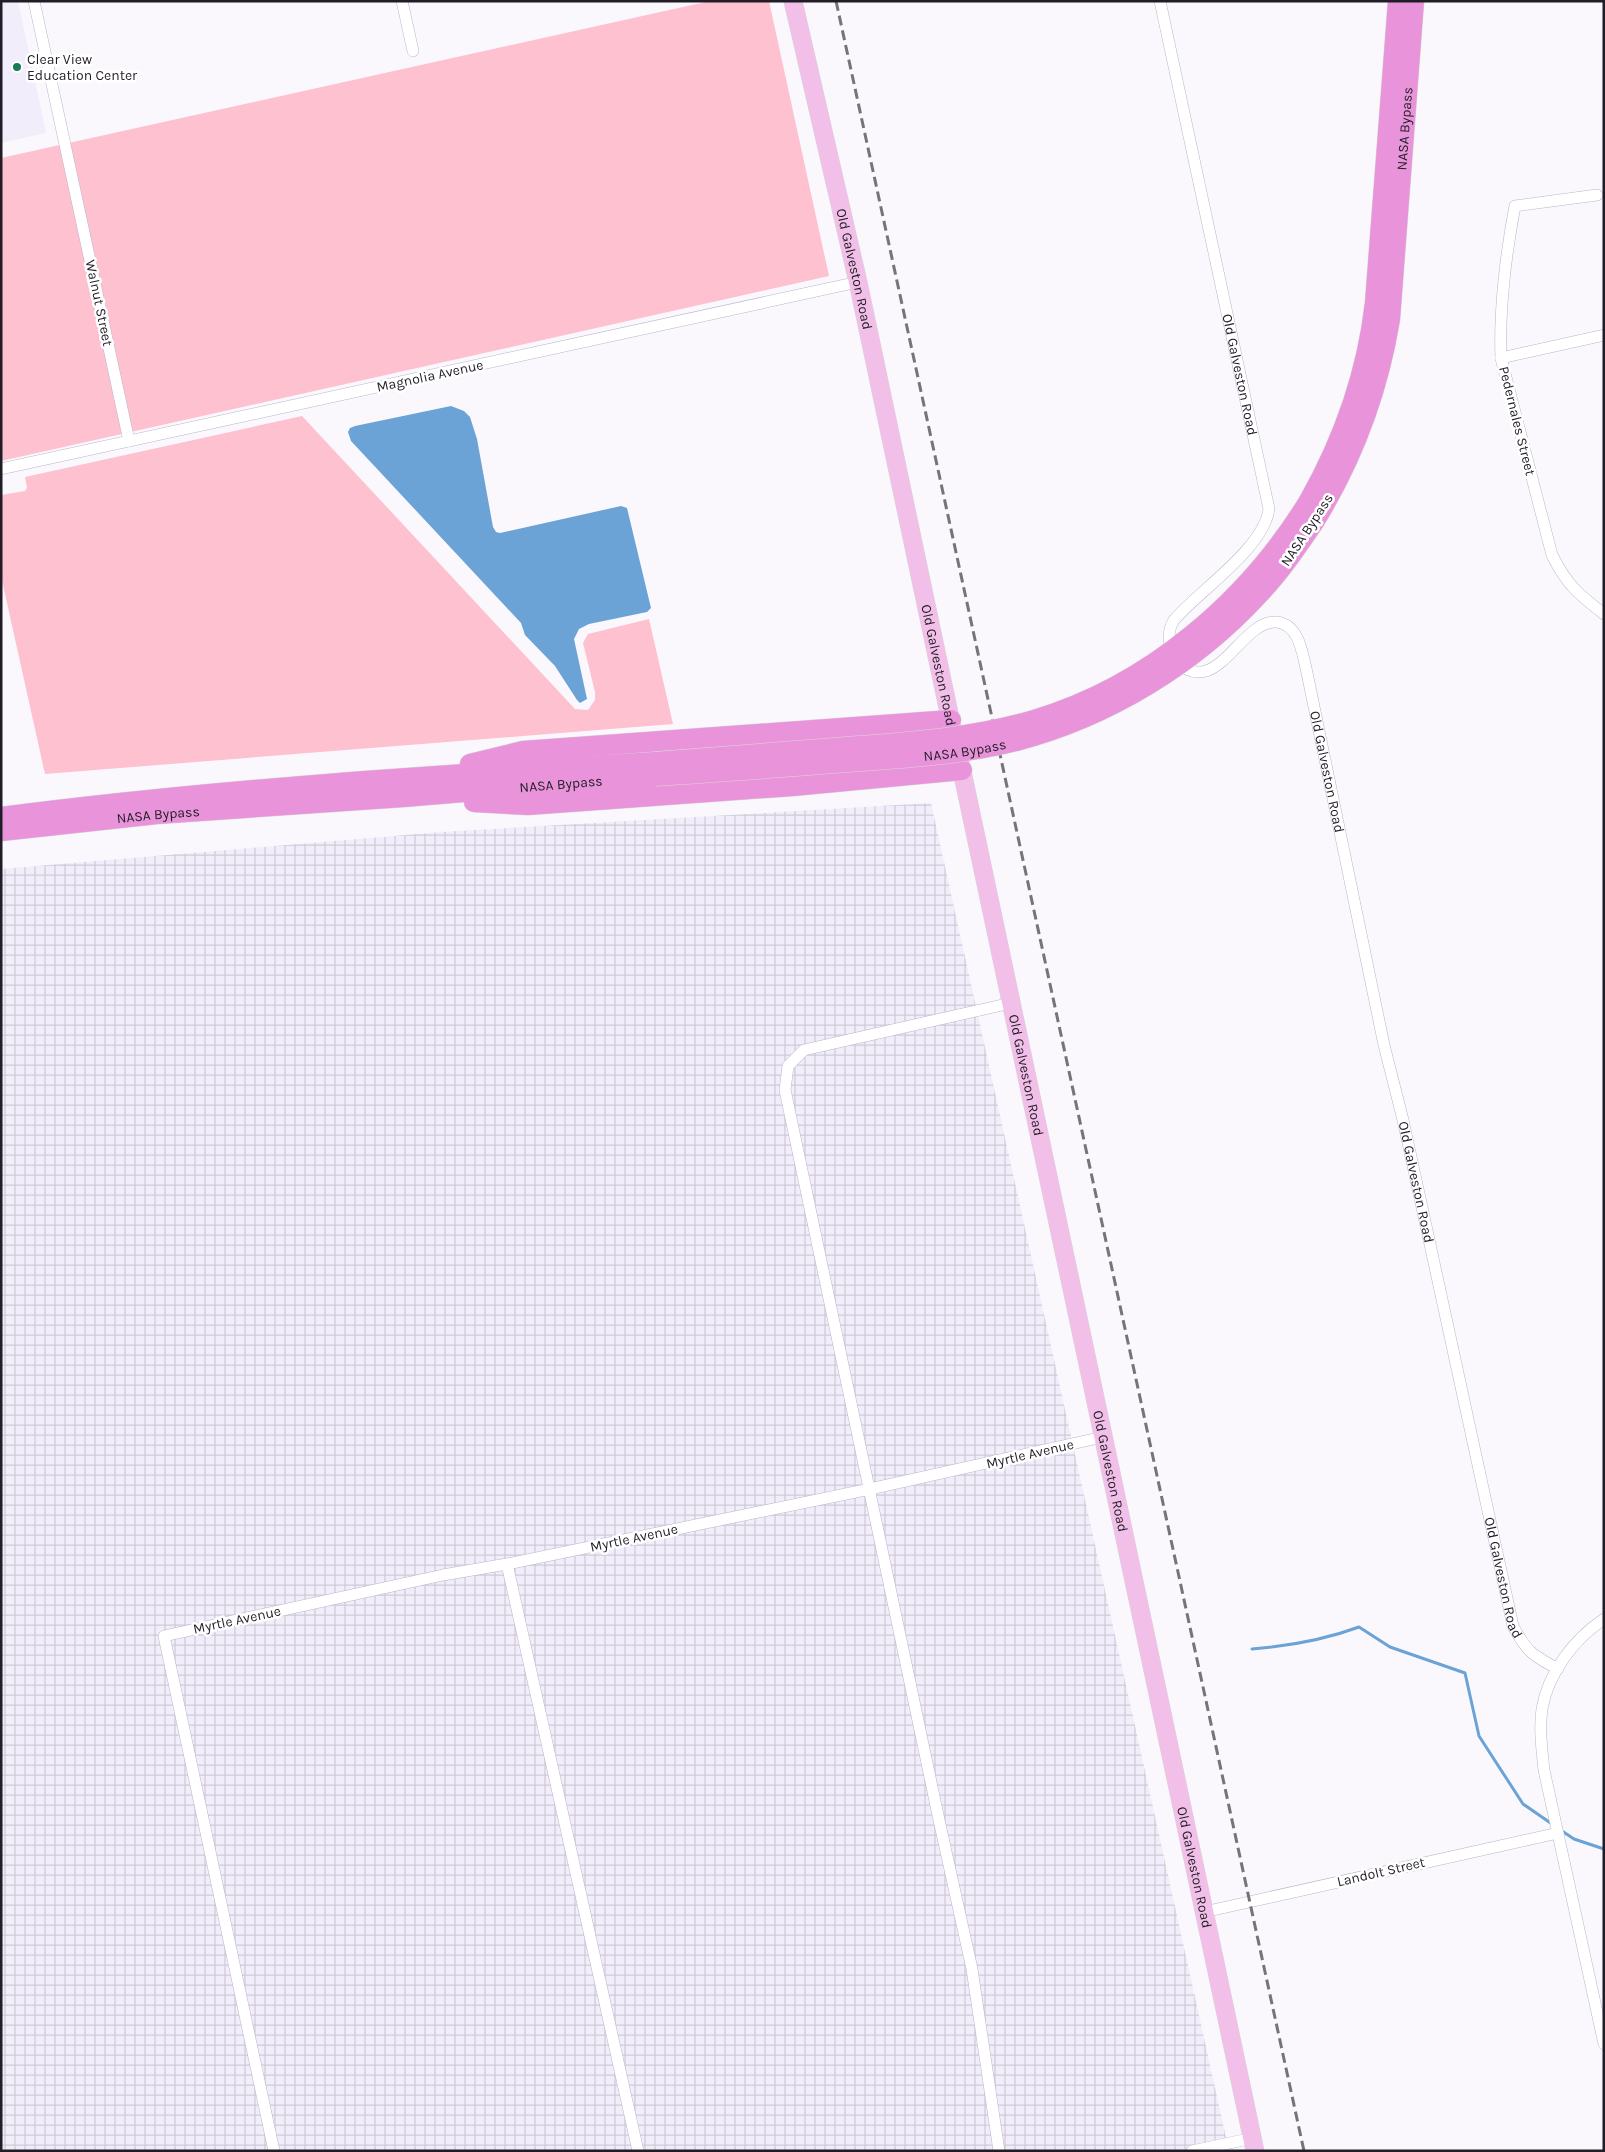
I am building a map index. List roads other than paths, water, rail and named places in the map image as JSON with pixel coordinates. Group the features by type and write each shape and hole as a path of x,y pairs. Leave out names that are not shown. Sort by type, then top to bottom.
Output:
{"highway":[{"name":"NASA Bypass","path":"1,831 158,814 404,797 939,739 1016,725 1062,710 1107,690 1133,675 1167,654 1212,618 1263,566 1309,501 1347,423 1360,382 1371,332 1398,1"},
{"name":"NASA Bypass","path":"1,817 160,799 413,777 655,769 951,753 1016,741 1066,725 1131,694 1201,648 1259,595 1282,567 1314,522 1338,480 1361,432 1375,388 1390,319 1414,1"},
{"path":"413,777 523,751 951,720"},
{"path":"782,732 797,744 802,758 793,786"},
{"path":"404,797 528,805 793,786 962,770"}],"main road":[{"name":"Old Galveston Road","path":"793,1 858,282 1254,2144"}],"street":[{"name":"Walnut Street","path":"34,1 129,441"},
{"path":"402,1 413,50"},
{"name":"Old Galveston Road","path":"1160,1 1269,509 1266,523 1253,541 1174,620 1170,626 1168,642 1175,657 1183,667 1196,672 1204,672 1218,664 1258,628 1269,622 1282,623 1288,626 1298,639 1306,668 1384,1045 1403,1120 1513,1626 1524,1647 1539,1659 1558,1669"},
{"name":"Pedernales Street","path":"1597,195 1515,206 1510,231 1500,336 1502,358 1552,554 1563,576 1575,592 1604,614"},
{"name":"Magnolia Avenue","path":"1,469 858,282"},
{"path":"1502,358 1604,335"},
{"path":"999,2151 972,1969 785,1090 788,1066 804,1050 1011,1003"},
{"name":"Myrtle Avenue","path":"274,2151 164,1636 443,1575 507,1564 870,1489 1104,1437"},
{"path":"507,1564 638,2151"},
{"path":"1604,1619 1582,1636 1549,1685 1542,1709 1541,1738 1544,1770 1604,2044"},
{"name":"Landolt Street","path":"1204,1912 1558,1833"},
{"path":"1192,2151 1254,2144"}],"water":[{"path":"451,406 464,411 470,417 477,439 493,527 496,532 500,533 621,506 627,508 651,608 647,612 589,624 579,629 574,639 587,699 580,703 555,666 525,635 521,623 351,441 348,432 350,428 355,426"}],"waterway":[{"path":"1252,1649 1306,1642 1333,1636 1359,1627 1390,1647 1465,1673 1479,1736 1523,1804 1552,1824"},
{"path":"1562,1831 1574,1839 1604,1849"}],"railway":[{"path":"836,1 1304,2151"}],"place":[{"name":"Clear View Education Center","path":"17,67"}]}
